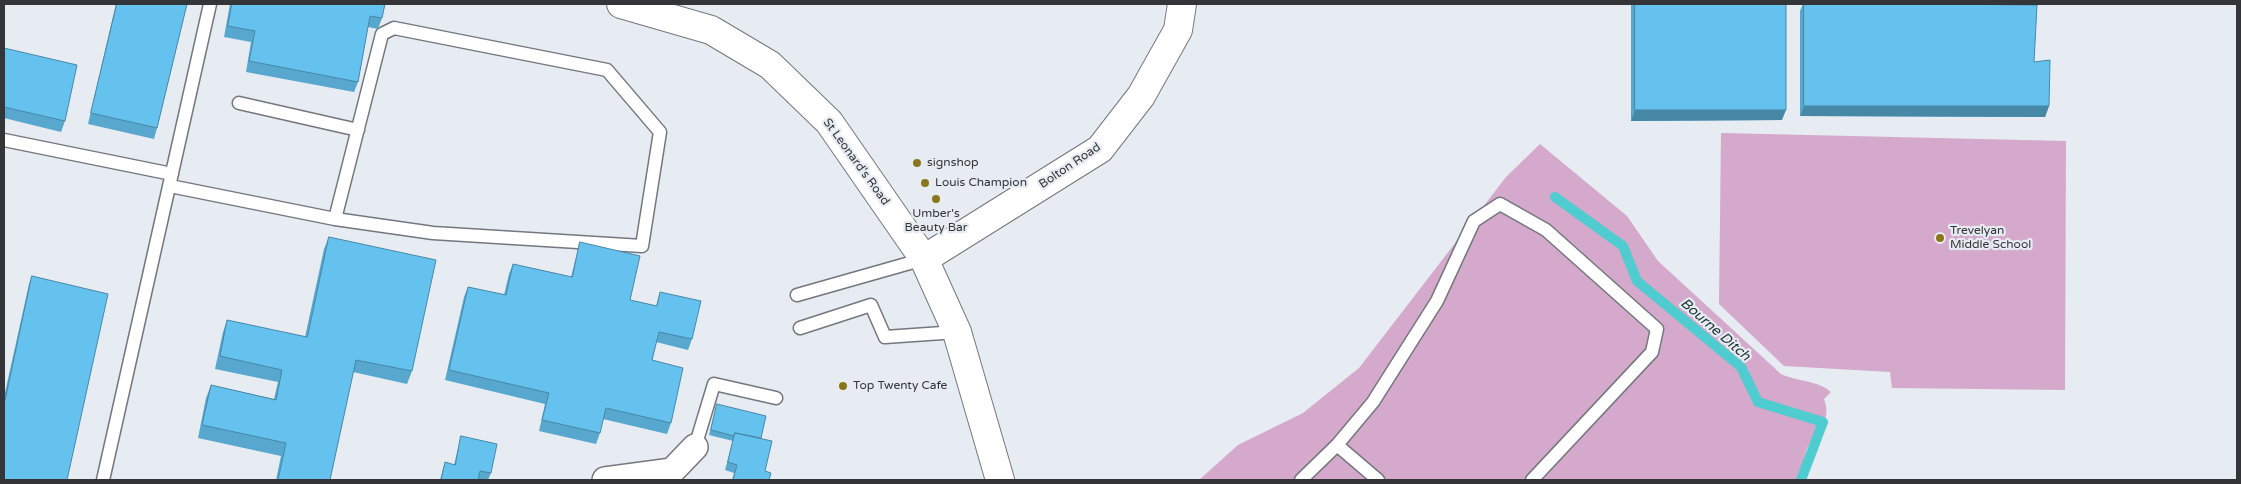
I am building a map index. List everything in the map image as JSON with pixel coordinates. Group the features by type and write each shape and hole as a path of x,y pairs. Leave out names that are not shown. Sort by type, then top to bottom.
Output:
{"main road":[{"name":"St Leonard's Road","path":"621,4 712,30 770,65 829,122 924,258 957,332 1000,480"},
{"name":"Bolton Road","path":"924,258 1100,149 1141,96 1178,30 1182,4"}],"street":[{"path":"605,480 672,471 695,447"}],"lane":[{"path":"103,480 210,4"},
{"path":"4,140 335,219 433,233 642,246 660,132 607,70 394,28 382,34 335,219"},
{"path":"239,103 358,130"},
{"path":"1301,480 1337,445 1373,402 1437,300 1474,221 1500,204 1546,230 1657,329 1652,352 1532,480"},
{"path":"797,295 924,258"},
{"path":"800,328 871,305 885,337 957,332"},
{"path":"695,447 714,384 776,398"},
{"path":"1337,445 1378,480"}],"shaded area":[{"path":"1721,133 2066,141 2065,390 1892,388 1890,372 1784,366 1719,304"},
{"path":"1540,144 1627,216 1658,261 1781,374 1820,385 1831,392 1824,399 1826,407 1825,420 1807,449 1800,480 1199,480 1238,445 1303,413 1359,368 1506,177"}],"building":[{"path":"117,4 187,4 157,128 91,113"},
{"path":"232,4 385,4 382,18 370,16 358,82 249,61 255,31 228,26"},
{"path":"1635,4 1786,4 1786,110 1635,110"},
{"path":"1804,4 2037,5 2034,62 2050,60 2049,106 1804,106"},
{"path":"4,48 77,65 65,121 4,107"},
{"path":"329,237 436,260 412,371 356,360 330,480 278,480 286,443 202,425 211,385 276,400 282,370 220,356 227,320 307,337"},
{"path":"580,242 640,256 630,300 657,306 660,292 701,301 692,339 659,332 652,360 683,368 671,423 606,408 600,433 542,420 549,393 449,370 468,287 506,295 513,264 572,277"},
{"path":"32,276 108,294 67,480 4,480 4,398"},
{"path":"717,404 766,416 761,438 735,433 734,436 711,430"},
{"path":"735,433 772,441 765,471 771,473 769,480 733,480 737,465 728,462"},
{"path":"461,436 497,444 491,473 480,471 478,480 441,480 445,462 455,465"}],"waterway":[{"name":"Bourne Ditch","path":"1555,197 1623,246 1637,281 1741,367 1758,402 1823,422 1801,480"}],"place":[{"name":"signshop","path":"917,163"},
{"name":"Louis Champion","path":"925,183"},
{"name":"Umber's Beauty Bar","path":"936,199"},
{"name":"Trevelyan Middle School","path":"1940,238"},
{"name":"Top Twenty Cafe","path":"843,386"}]}
